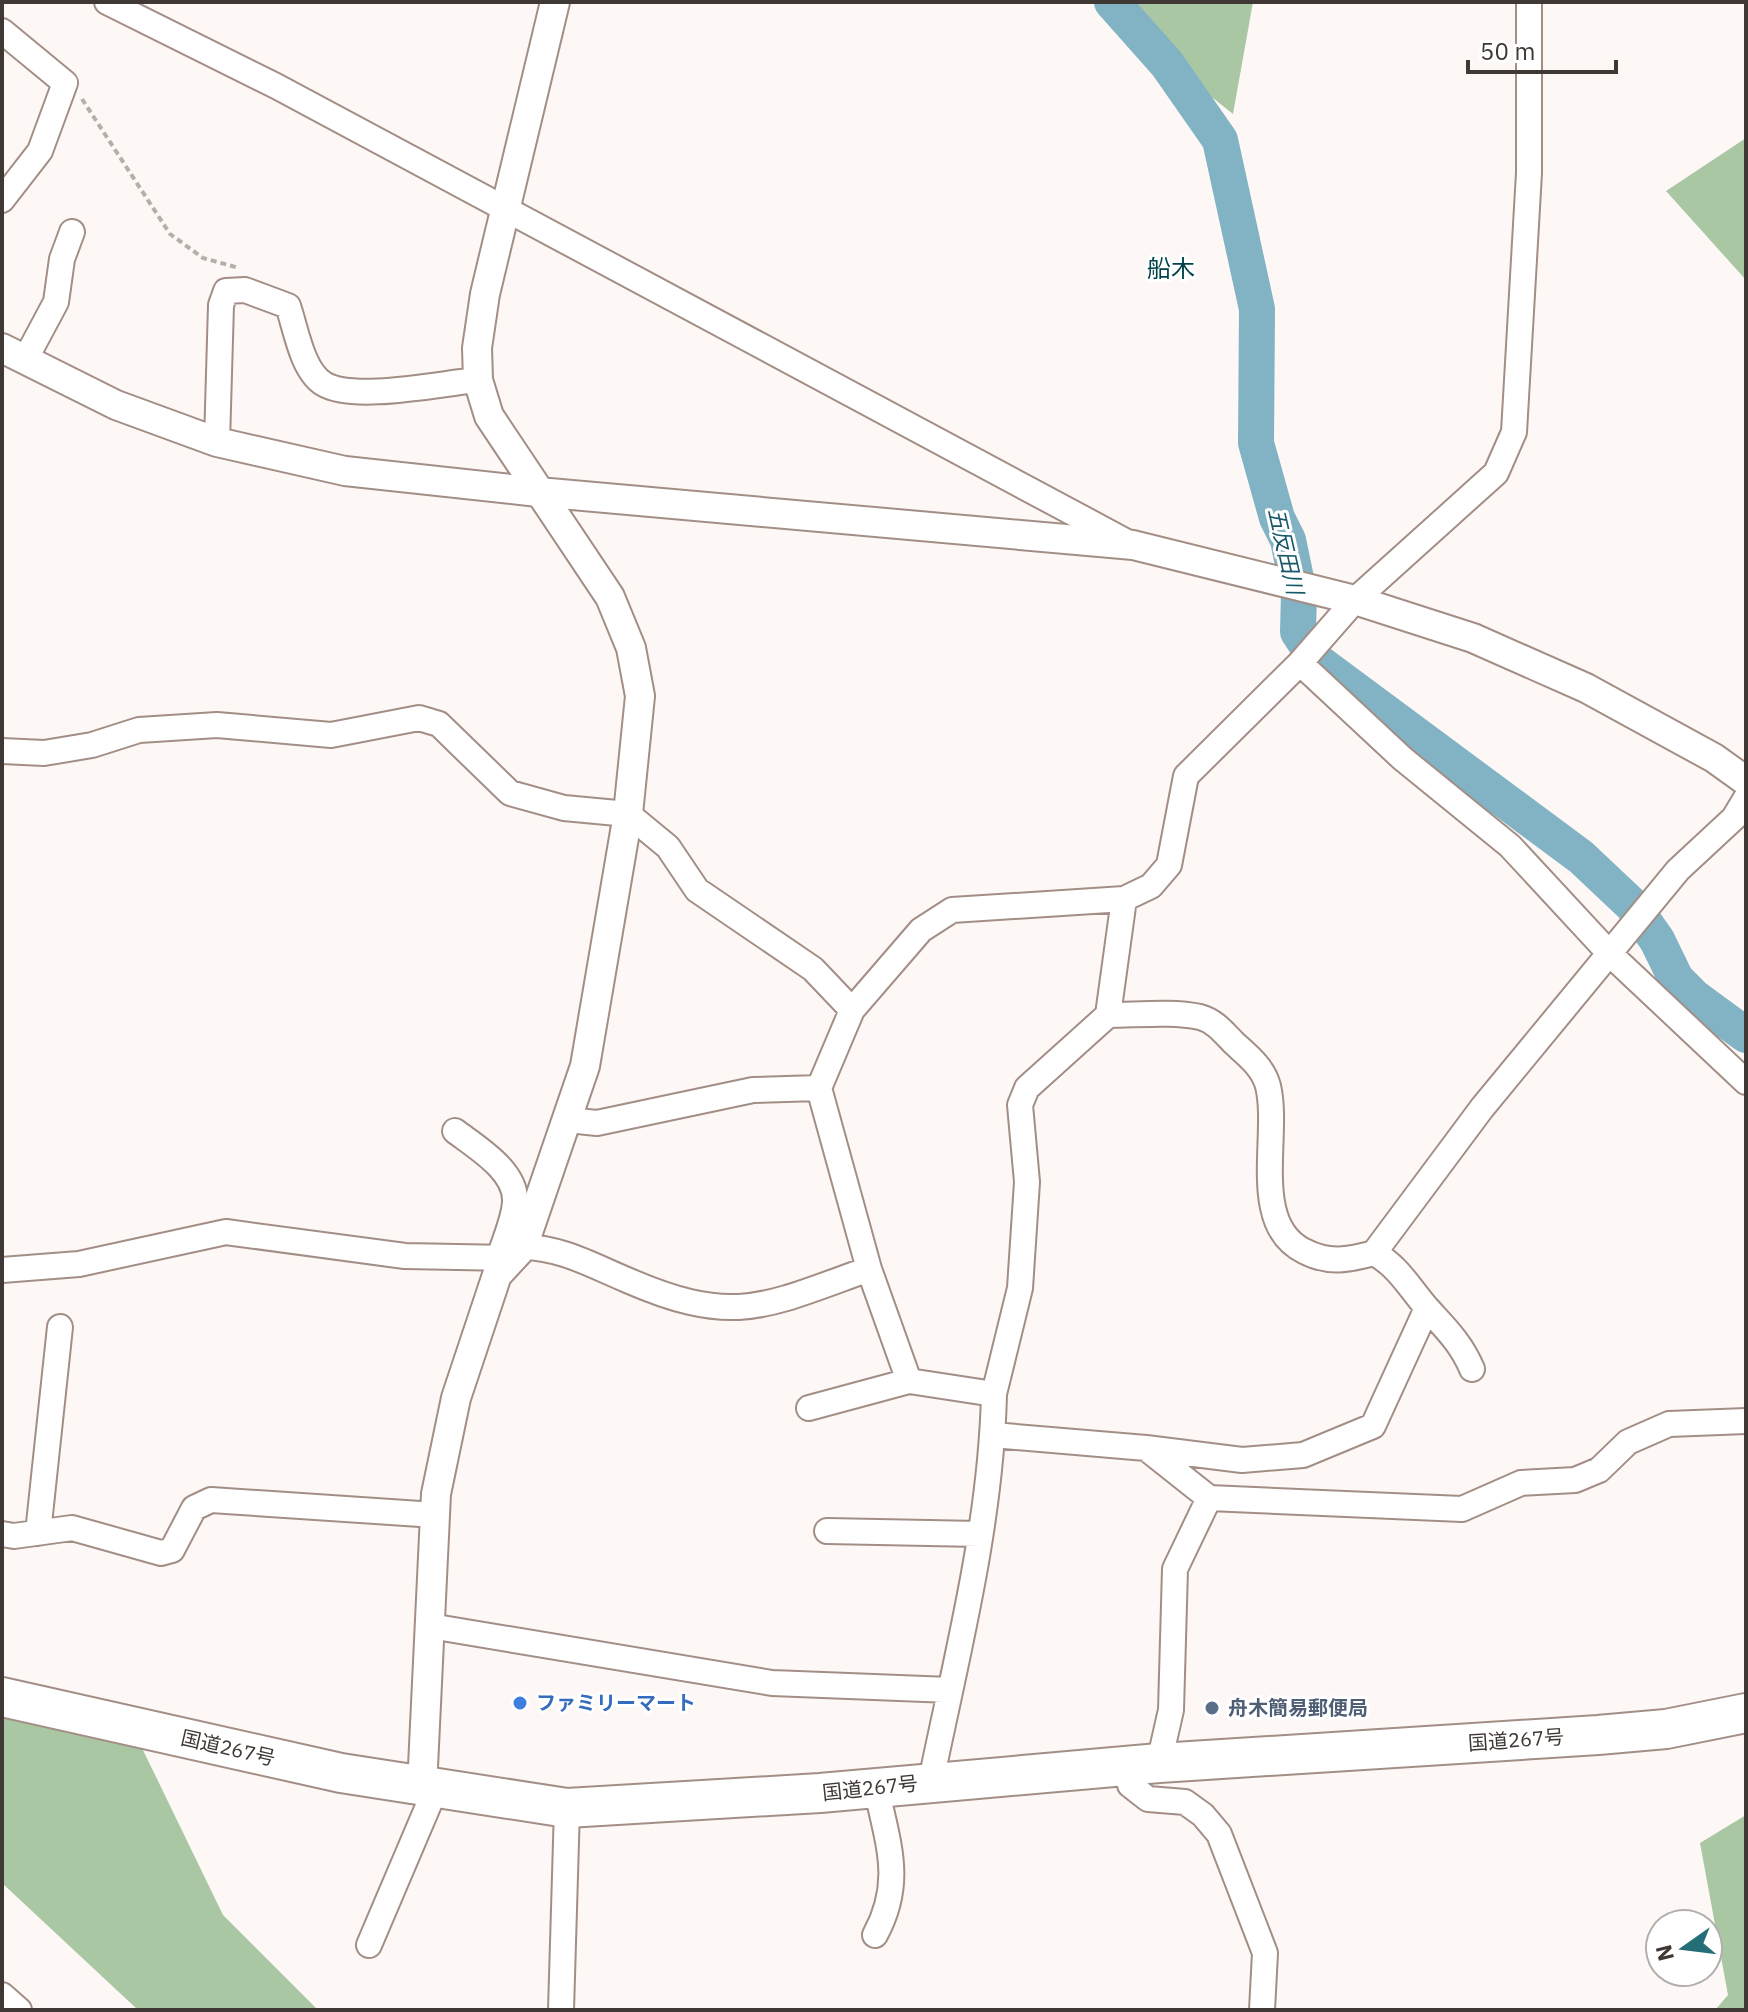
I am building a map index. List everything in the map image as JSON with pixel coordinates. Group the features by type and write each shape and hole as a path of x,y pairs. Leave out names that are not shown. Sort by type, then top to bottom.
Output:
{"highway":[{"name":"国道267号","path":"2,1697 428,1789 567,1808 876,1787 1143,1764 1598,1735 1666,1729 1746,1713"}],"street":[{"path":"107,2 276,86 1133,545"},
{"path":"369,1945 428,1789 430,1626 435,1515 443,1447 497,1275 511,1254 568,1120 585,1066 628,814 640,696 631,648 610,597 489,416 478,380 477,348 485,294 555,2"},
{"path":"909,1381 869,1269 819,1088 852,1010 921,930 952,910 1124,899 1151,886 1169,865 1186,776 1300,663 1355,600 1496,473 1514,432 1529,173 1529,2"},
{"path":"2,31 65,83 40,151 2,200"},
{"path":"72,232 62,259 56,302 13,354 116,405 217,442 345,471 538,492 1133,545 1355,600 1473,638 1586,688 1714,758 1746,781"},
{"path":"217,442 221,305 226,291 245,290 288,306 308,364 323,384 352,392 478,380"},
{"path":"1300,663 1403,759 1510,846 1611,955 1746,1082"},
{"path":"2,751 44,753 92,745 139,730 217,725 331,735 419,718 439,724 510,793 564,808 628,814 668,847 697,890 813,969 852,1010"},
{"path":"1108,1015 1200,1017 1215,1023 1258,1065 1268,1086 1272,1209 1279,1231 1297,1248 1320,1259 1346,1261 1374,1253 1482,1108 1678,870 1734,818 1746,798"},
{"path":"931,1781 968,1614 993,1435 994,1394 1020,1288 1027,1182 1020,1105 1027,1088 1108,1015 1124,899"},
{"path":"568,1120 597,1123 753,1090 819,1088"},
{"path":"455,1131 488,1155 511,1184 516,1202 511,1254"},
{"path":"2,1270 79,1264 226,1232 405,1256 511,1254 553,1248 674,1301 724,1309 761,1307 869,1269"},
{"path":"1374,1253 1393,1263 1427,1308 1461,1344 1472,1369"},
{"path":"993,1435 1242,1460 1303,1455 1373,1426 1427,1308"},
{"path":"38,1533 60,1327"},
{"path":"809,1408 909,1381 994,1394"},
{"path":"1146,1448 1209,1498 1462,1509 1521,1483 1575,1480 1599,1470 1628,1442 1669,1424 1746,1421"},
{"path":"1209,1498 1175,1569 1171,1710 1130,1785 1148,1799 1185,1802 1203,1815 1219,1834 1265,1953 1262,2010"},
{"path":"2,1534 72,1528 161,1553 172,1550 194,1508 211,1500 435,1515"},
{"path":"827,1531 979,1534"},
{"path":"430,1626 772,1683 950,1690"},
{"path":"875,1935 889,1910 893,1887 876,1787"},
{"path":"561,2010 567,1808"},
{"path":"2,1995 19,2010"}],"path":[{"path":"65,83 81,97 170,234 203,258 241,269"}],"green space":[{"path":"1114,2 1253,2 1233,114 1150,48"},
{"path":"1746,138 1746,280 1666,191"},
{"path":"2,1714 142,1748 223,1915 318,2010 138,2010 2,1883"},
{"path":"1746,1815 1746,2010 1715,2010 1728,1995 1724,1973 1724,1908 1712,1908 1700,1843"}],"waterway":[{"name":"五反田川","path":"1112,2 1167,64 1220,140 1257,309 1256,443 1277,518 1288,540 1299,593 1298,632 1318,662 1581,857 1633,906 1657,940 1676,979 1694,997 1746,1035"}],"place":[{"name":"ファミリーマート","path":"520,1703"},
{"name":"舟木簡易郵便局","path":"1212,1708"}],"district":[{"name":"船木","path":"1171,269"}]}
